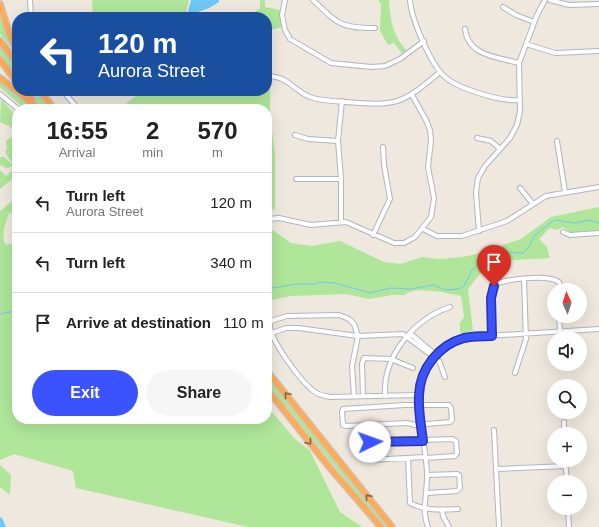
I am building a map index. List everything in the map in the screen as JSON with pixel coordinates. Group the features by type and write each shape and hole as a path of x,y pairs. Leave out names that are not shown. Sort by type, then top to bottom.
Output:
{"highway":[{"path":"0,4 12,39"},
{"path":"0,41 12,57"},
{"path":"0,60 12,76"},
{"path":"0,78 12,87"},
{"path":"23,96 33,104"},
{"path":"29,96 35,104"},
{"path":"272,377 392,527"},
{"path":"272,395 330,468 381,527"}],"street":[{"path":"30,0 31,12"},
{"path":"285,0 282,15 285,30 290,39 331,63 371,67 385,66 397,61 424,41"},
{"path":"314,0 325,13 341,24 354,28 375,28"},
{"path":"410,0 413,18 440,72 455,84 465,89 508,100 519,100"},
{"path":"479,230 476,192 478,181 485,166 512,135 517,125 520,114 519,63 534,22 545,0"},
{"path":"550,0 560,4 588,2 599,4"},
{"path":"503,7 516,15 534,22"},
{"path":"465,29 467,40 476,50 519,63"},
{"path":"526,44 555,53 599,51"},
{"path":"272,76 282,77 312,97 384,104 403,100 412,95 440,72"},
{"path":"0,94 12,104"},
{"path":"272,219 280,218 311,225 341,222 352,223 391,243 401,243 413,239 431,216 434,204 428,167 431,138 427,122 412,95"},
{"path":"68,96 74,104"},
{"path":"341,222 341,179 338,141 342,101"},
{"path":"295,135 308,139 338,141"},
{"path":"477,138 491,141 500,149"},
{"path":"556,140 565,192"},
{"path":"373,235 390,199 384,165 383,147"},
{"path":"296,179 341,179"},
{"path":"422,229 432,235 441,237 462,236 511,219 546,196 599,186"},
{"path":"520,188 532,204"},
{"path":"563,232 570,235 599,234"},
{"path":"515,373 526,344 524,279"},
{"path":"492,336 491,298 494,286 499,283 524,279 552,279 559,283"},
{"path":"385,395 387,378 393,359 407,336 422,322 450,307"},
{"path":"272,321 276,318 339,315 347,317 354,324 358,336 352,361 354,396"},
{"path":"418,394 324,396 311,389 283,355 272,333 286,328 298,328 358,336 398,334 407,336 412,335 435,356 442,366 444,377"},
{"path":"573,331 599,329"},
{"path":"428,527 425,508 427,475 418,394 423,374 430,361 448,345 462,339 547,332"},
{"path":"407,336 430,356 430,361"},
{"path":"426,353 435,356"},
{"path":"363,396 363,359 393,359 413,368"},
{"path":"448,405 451,407 451,422 343,425 343,409 419,406 448,405"},
{"path":"564,422 564,427"},
{"path":"494,430 499,527"},
{"path":"453,439 456,442 456,455 368,459 366,446 368,442 423,441 453,439"},
{"path":"408,458 409,501 418,507 442,510 458,509"},
{"path":"496,469 547,467"},
{"path":"427,475 459,475 458,491 427,493"},
{"path":"442,510 443,516 449,527"},
{"path":"568,515 569,527"}],"green space":[{"path":"92,0 189,0 186,12 93,12"},
{"path":"260,0 265,0 265,7 281,10 282,27 272,30 272,12 255,11 260,9"},
{"path":"378,0 389,0 390,14 395,34 407,51 403,55 394,43 388,45 380,31 381,4"},
{"path":"0,12 12,42 12,48 0,34"},
{"path":"0,46 12,62 12,71 0,55"},
{"path":"0,81 12,89 12,96 20,96 28,104 19,104 0,87"},
{"path":"32,96 40,96 47,104 39,104"},
{"path":"136,96 270,96 270,104 125,104"},
{"path":"1,98 12,111 12,129 0,122"},
{"path":"272,131 275,154 275,209 272,210"},
{"path":"12,137 12,163 5,152 7,149 6,141"},
{"path":"0,157 4,157 12,164 12,166 6,168 0,165"},
{"path":"0,170 6,176 12,171 12,179 0,189"},
{"path":"12,201 12,213 9,213 4,229 4,241 6,245 12,243 12,424 272,424 272,412 295,439 310,451 340,512 362,527 248,527 76,488 73,471 14,454 0,460 0,211"},
{"path":"599,207 599,232 572,233 563,227 557,230 550,228 539,239 547,247 550,258 493,261 482,271 468,289 473,331 460,333 460,323 464,317 461,296 440,292 424,290 409,292 404,295 392,295 369,299 346,294 291,296 272,300 272,230 291,243 311,246 340,241 384,262 401,264 422,257 438,259 463,257 476,254 521,239 551,217"},
{"path":"272,381 389,527 384,527 272,390"},
{"path":"0,465 11,475 10,495 0,487"}],"water":[{"path":"191,0 219,0 219,2 209,8 198,12 188,12"}],"waterway":[{"path":"272,288 296,284 316,284 319,282 335,283 370,293 390,288 410,289 433,285 445,290 459,289 464,286 472,270 489,255 506,252 523,253 529,247 534,236 553,221 556,220 575,223 589,220 599,223"},
{"path":"0,314 12,312"},
{"path":"0,520 3,527"}],"route":[{"path":"370,442 423,441 418,394 423,374 434,357 452,343 471,337 492,336 490,312 492,288 494,286"}]}
